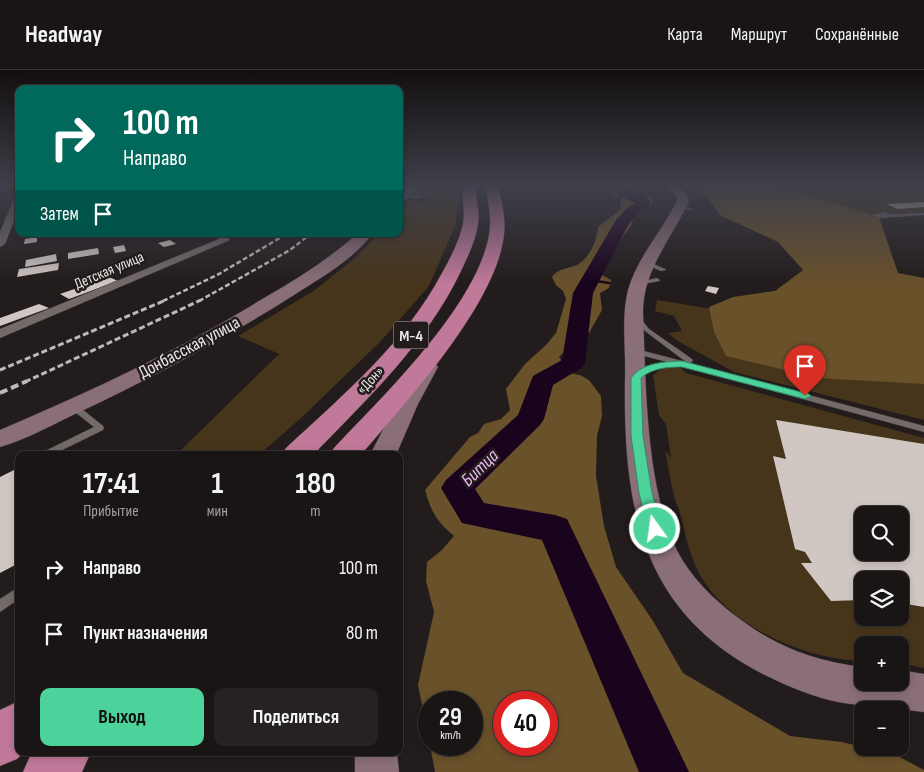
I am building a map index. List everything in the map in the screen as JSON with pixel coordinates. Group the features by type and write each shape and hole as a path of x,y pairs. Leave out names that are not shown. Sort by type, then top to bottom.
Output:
{"highway":[{"name":"«Дон»","path":"300,451 367,384 416,329 450,278 468,235 471,219"},
{"name":"«Дон»","path":"347,451 445,337 486,270 495,241 497,219"},
{"path":"0,742 15,728"},
{"path":"48,772 63,756"}],"street":[{"path":"0,242 9,219"},
{"path":"673,219 635,314 637,436 646,493 655,529 671,570 697,603 732,635 753,649 802,672 827,680 924,693"},
{"name":"Детская улица","path":"0,334 225,240 223,237"},
{"name":"Донбасская улица","path":"0,439 74,407 197,345 262,308 316,273 361,237"},
{"path":"385,451 407,404 445,337"},
{"path":"376,756 376,772"}],"lane":[{"path":"635,314 647,330 698,366"},
{"path":"636,351 698,366 924,429"},
{"path":"636,378 648,369 660,365 673,363 698,366"},
{"path":"52,451 100,428 74,407"},
{"path":"0,606 15,595"}],"shaded area":[{"path":"403,219 456,219 455,226 429,286 381,341 301,418 263,451 181,450 279,354 238,336 315,290 355,258 375,237 403,237"},
{"path":"609,219 633,219 631,226 615,246 602,275 611,280 609,288 600,293 602,310 589,333 576,340 559,357 569,373 580,375 589,380 601,396 602,416 597,436 596,476 604,526 616,567 653,621 683,673 790,736 854,745 854,756 898,756 924,770 924,772 435,772 432,756 483,756 483,691 419,691 418,685 434,612 426,581 427,562 442,550 454,536 435,515 425,490 470,437 478,433 484,424 501,419 510,410 506,389 525,364 556,333 566,299 563,291 556,285 552,277 560,270 582,262 589,253 598,227"},
{"path":"728,219 880,219 898,273 924,278 924,384 818,378 726,356 714,332 709,307 733,297 775,291 803,270 778,242"},
{"path":"657,300 924,343 924,420 734,372 678,341 668,333 682,331 674,316 655,311"},
{"path":"670,367 681,368 686,373 924,438 924,668 909,665 909,636 854,636 854,660 816,654 793,647 749,625 713,594 700,575 694,561 673,490 665,450 671,458 666,424 659,415 653,376 659,370"}],"building":[{"path":"37,237 37,242 24,244 25,239"},
{"path":"170,240 176,244 164,247 158,243"},
{"path":"124,245 126,251 115,253 113,247"},
{"path":"98,248 99,254 68,259 68,253"},
{"path":"56,254 57,261 25,267 26,260"},
{"path":"59,263 58,270 17,277 19,269"},
{"path":"109,277 118,281 69,299 60,294"},
{"path":"708,286 719,288 716,294 705,291"},
{"path":"39,304 49,308 0,326 0,318"},
{"path":"776,420 924,444 924,607 909,604 909,571 854,571 854,600 831,601 801,563 812,563 805,552 795,549 773,456 786,459"},
{"path":"15,471 15,565 0,573 0,477"}],"waterway":[{"name":"Битца","path":"625,219 583,293 573,363 542,381 530,419 457,488 474,514 555,529 664,772"},
{"path":"590,280 609,283"}],"railway":[{"path":"163,301 219,274 281,237"},
{"path":"200,301 290,250 307,237"},
{"path":"0,370 166,300"},
{"path":"25,382 200,301"},
{"path":"0,393 27,381"}],"route":[{"path":"655,529 646,493 637,436 636,378 640,373 660,365 673,363 698,366 805,396"}]}
